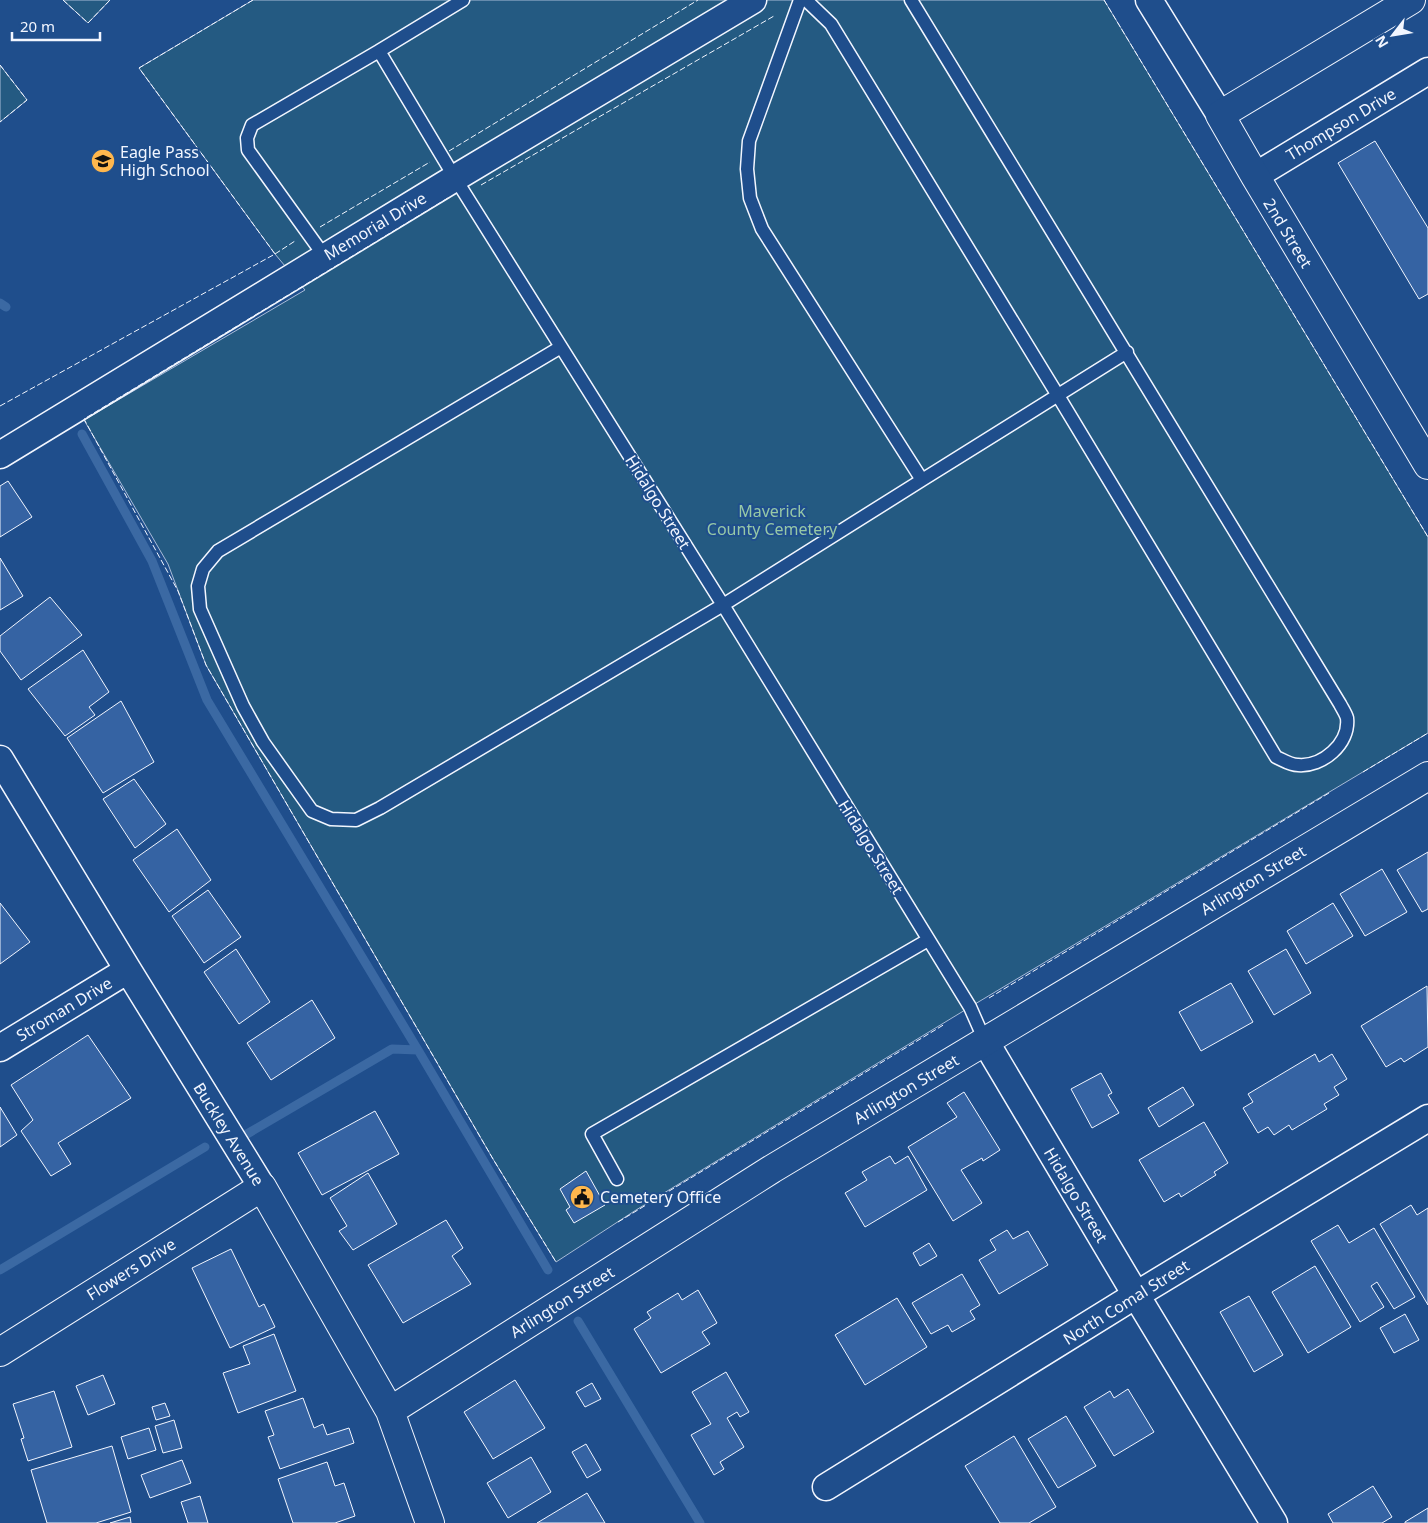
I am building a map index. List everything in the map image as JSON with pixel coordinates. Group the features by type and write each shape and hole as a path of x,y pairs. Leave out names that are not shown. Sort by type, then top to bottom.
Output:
{"street":[{"name":"Memorial Drive","path":"0,455 455,178 753,0"},
{"name":"2nd Street","path":"1149,0 1220,115 1254,176 1428,465"},
{"path":"1220,115 1411,0"},
{"name":"Thompson Drive","path":"1254,176 1428,71"},
{"name":"Buckley Avenue","path":"0,759 262,1187 390,1411 430,1523"},
{"name":"Arlington Street","path":"390,1411 772,1169 1428,776"},
{"name":"Stroman Drive","path":"0,1048 128,970"},
{"name":"Hidalgo Street","path":"985,1041 1274,1523"},
{"name":"North Comal Street","path":"826,1487 1136,1295 1428,1118"},
{"name":"Flowers Drive","path":"0,1352 262,1187"}],"lane":[{"path":"325,257 248,150 247,138 252,125 463,0"},
{"path":"800,0 749,141 747,169 750,198 762,229 922,480"},
{"path":"806,0 831,24 1276,757 1298,766 1327,757 1339,745 1345,733 1347,718 1340,704 911,0"},
{"name":"Hidalgo Street","path":"379,51 455,178 723,605 970,1007 985,1041"},
{"path":"561,347 218,551 203,569 198,586 200,609 243,706 263,742 312,811 331,819 356,820 389,803 723,605 1057,394 1127,352"},
{"path":"617,1180 592,1134 928,940"}],"green space":[{"path":"63,0 110,0 88,23"},
{"name":"Maverick County Cemetery","path":"253,0 1104,0 1428,537 1428,733 970,1007 636,1210 556,1262 493,1159 206,665 168,564 84,420 305,290 275,254 139,68"},
{"path":"0,65 27,100 0,122"}],"building":[{"path":"1375,141 1428,228 1428,294 1419,299 1338,163"},
{"path":"8,481 32,517 0,537 0,486"},
{"path":"0,558 23,596 0,610"},
{"path":"50,597 82,635 21,680 0,651 0,636"},
{"path":"83,650 109,692 89,707 95,715 65,736 28,689"},
{"path":"121,701 154,762 103,793 67,738"},
{"path":"134,779 166,824 135,848 103,799"},
{"path":"177,829 211,880 169,912 133,860"},
{"path":"1428,852 1428,909 1422,912 1397,870"},
{"path":"1382,869 1407,912 1365,936 1340,894"},
{"path":"208,890 241,937 204,963 172,916"},
{"path":"0,903 30,942 0,964"},
{"path":"1333,903 1353,936 1306,964 1287,931"},
{"path":"236,949 270,1002 239,1024 204,972"},
{"path":"1286,949 1311,993 1274,1015 1248,971"},
{"path":"1231,983 1253,1022 1201,1051 1179,1012"},
{"path":"1427,986 1428,1047 1404,1062 1401,1058 1386,1067 1361,1026"},
{"path":"312,1000 335,1038 271,1080 247,1043"},
{"path":"88,1035 131,1098 58,1143 71,1164 51,1176 21,1131 33,1120 11,1085"},
{"path":"1315,1054 1319,1062 1332,1054 1347,1079 1334,1087 1339,1095 1324,1104 1327,1109 1292,1130 1289,1125 1274,1135 1268,1127 1258,1133 1243,1108 1253,1102 1248,1094"},
{"path":"1101,1073 1112,1093 1108,1095 1119,1113 1092,1128 1071,1089"},
{"path":"1183,1087 1194,1105 1159,1127 1148,1108"},
{"path":"964,1092 1000,1150 983,1161 982,1158 961,1170 982,1203 953,1221 908,1147 957,1117 947,1103"},
{"path":"0,1107 17,1135 0,1147"},
{"path":"375,1111 399,1154 322,1195 298,1153"},
{"path":"1204,1122 1228,1163 1214,1172 1216,1175 1181,1197 1179,1193 1164,1202 1139,1160"},
{"path":"890,1156 895,1164 908,1156 927,1190 865,1227 845,1193 867,1180 862,1172"},
{"name":"Cemetery Office","path":"586,1171 605,1205 574,1223 566,1210 570,1207 560,1189"},
{"path":"368,1173 397,1224 353,1250 339,1231 347,1226 330,1198"},
{"path":"1411,1205 1417,1215 1428,1208 1428,1305 1380,1224"},
{"path":"446,1220 463,1248 452,1256 471,1284 403,1323 368,1265"},
{"path":"1338,1225 1349,1243 1374,1228 1415,1297 1394,1309 1377,1282 1371,1286 1384,1307 1360,1322 1311,1241"},
{"path":"1007,1230 1013,1239 1028,1231 1048,1265 999,1294 979,1260 996,1250 990,1240"},
{"path":"929,1243 937,1256 920,1266 913,1253"},
{"path":"231,1249 259,1307 264,1304 275,1327 230,1348 192,1268"},
{"path":"1315,1266 1351,1327 1308,1353 1272,1292"},
{"path":"962,1274 980,1305 970,1311 975,1319 952,1332 948,1325 931,1334 912,1303"},
{"path":"698,1290 717,1323 702,1332 710,1344 661,1373 634,1329 651,1318 647,1312 678,1293 682,1300"},
{"path":"1249,1296 1283,1355 1254,1372 1220,1312"},
{"path":"897,1298 927,1347 865,1385 835,1335"},
{"path":"1405,1314 1419,1340 1394,1353 1380,1328"},
{"path":"274,1334 296,1391 238,1413 223,1373 250,1364 243,1346"},
{"path":"726,1372 749,1412 740,1417 737,1412 727,1418 744,1447 720,1462 724,1469 714,1475 691,1435 711,1424 692,1392"},
{"path":"103,1375 115,1404 88,1415 76,1386"},
{"path":"515,1380 545,1428 493,1459 464,1412"},
{"path":"592,1383 601,1399 585,1407 576,1392"},
{"path":"1128,1389 1154,1432 1114,1456 1084,1407 1110,1391 1114,1398"},
{"path":"54,1391 72,1447 28,1461 21,1439 24,1438 13,1404"},
{"path":"303,1398 314,1428 323,1424 327,1435 349,1428 354,1443 280,1469 268,1437 274,1435 265,1411"},
{"path":"165,1403 170,1416 156,1420 152,1407"},
{"path":"1066,1416 1096,1466 1058,1488 1028,1439"},
{"path":"174,1420 182,1448 163,1453 155,1426"},
{"path":"149,1428 156,1450 128,1459 121,1437"},
{"path":"1014,1436 1056,1507 1029,1523 1000,1523 965,1466"},
{"path":"586,1444 601,1470 587,1478 572,1452"},
{"path":"112,1446 131,1512 96,1523 47,1523 31,1470"},
{"path":"531,1457 551,1492 508,1518 487,1483"},
{"path":"182,1460 191,1483 150,1498 141,1475"},
{"path":"327,1462 335,1486 344,1483 355,1516 335,1523 293,1523 278,1479"},
{"path":"1373,1486 1392,1517 1382,1523 1333,1523 1328,1514"},
{"path":"587,1493 605,1523 537,1523"},
{"path":"200,1496 208,1523 188,1523 181,1502"},
{"path":"1428,1508 1428,1523 1405,1523 1405,1522"},
{"path":"130,1517 131,1523 110,1523"}],"waterway":[{"path":"0,303 6,307"},
{"path":"82,434 152,561 207,700 548,1270"},
{"path":"247,1134 392,1049 418,1050"},
{"path":"0,1270 205,1147"},
{"path":"578,1321 700,1523"}],"fence":[{"path":"63,0 88,23 110,0"},
{"path":"0,406 275,254 139,68 253,0"},
{"path":"449,151 698,0"},
{"path":"1104,0 1428,537"},
{"path":"481,185 774,16"},
{"path":"0,65 27,100 0,122"},
{"path":"320,227 430,162"},
{"path":"448,198 84,419 178,591 206,665 493,1159 556,1262"},
{"path":"275,254 295,241"},
{"path":"1363,772 1428,733"},
{"path":"989,998 1329,793"},
{"path":"618,1222 945,1024"}],"place":[{"name":"Eagle Pass High School","path":"103,161"},
{"name":"Cemetery Office","path":"582,1197"}]}
